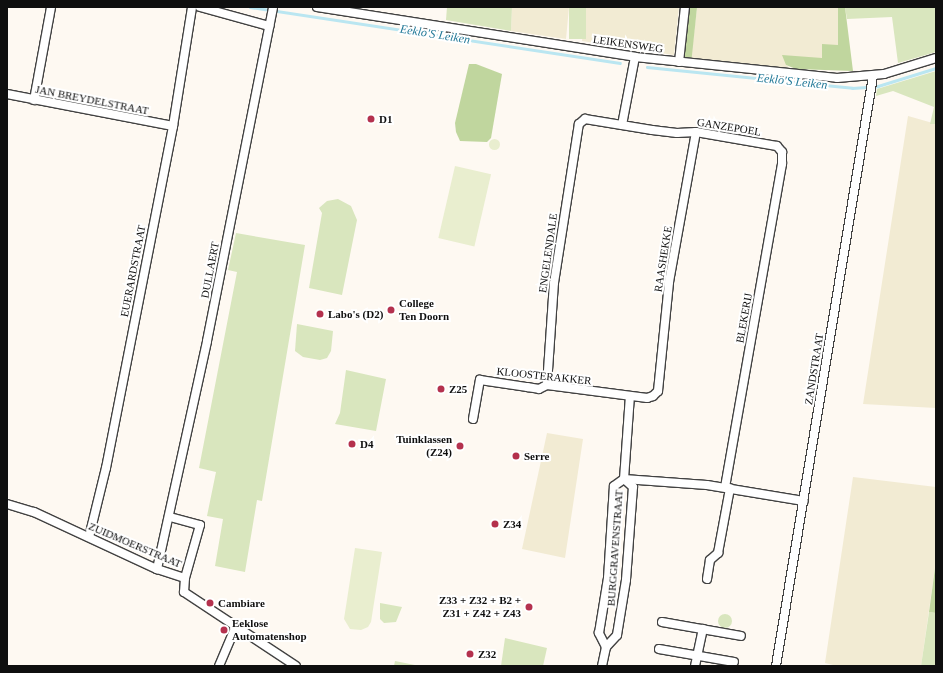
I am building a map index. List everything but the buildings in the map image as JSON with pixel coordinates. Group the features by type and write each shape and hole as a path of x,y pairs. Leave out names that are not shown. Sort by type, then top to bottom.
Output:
{"street":[{"path":"34,100 51,7"},
{"name":"EUERARDSTRAAT","path":"89,537 106,468 173,126 192,7"},
{"path":"200,7 269,26 273,7"},
{"name":"LEIKENSWEG","path":"317,7 635,57 837,78 873,78 936,58"},
{"path":"679,62 685,7"},
{"name":"DULLAERT","path":"157,569 170,517 269,26"},
{"path":"622,125 635,57"},
{"name":"ZANDSTRAAT","path":"776,666 873,78"},
{"name":"JAN BREYDELSTRAAT","path":"7,94 173,126"},
{"name":"GANZEPOEL","path":"579,124 585,119 678,133 696,132 777,146 782,152"},
{"name":"ENGELENDALE","path":"547,385 554,283 579,124"},
{"name":"RAASHEKKE","path":"658,391 669,282 696,132"},
{"name":"BLEKERIJ","path":"706,579 710,560 718,553 727,488 782,152"},
{"name":"KLOOSTERAKKER","path":"473,419 480,380 539,388 547,385 647,398 653,396 658,391"},
{"path":"630,396 624,479 727,488 804,501"},
{"name":"BURGGRAVENSTRAAT","path":"602,666 606,647 617,636 626,580 633,487 624,479 614,486 608,578 599,633 606,647"},
{"name":"ZUIDMOERSTRAAT","path":"7,504 34,512 157,569 185,578 184,592 296,666"},
{"path":"170,517 200,525 185,578"},
{"path":"662,622 741,636"},
{"path":"219,666 236,626"},
{"path":"695,666 699,656 703,629"},
{"path":"659,649 734,662"}],"shaded area":[{"path":"512,7 569,7 566,39 511,31"},
{"path":"586,7 679,7 674,55 582,41"},
{"path":"692,7 838,7 838,45 822,58 786,65 790,68 691,58 697,8"},
{"path":"908,116 936,124 936,408 863,404"},
{"path":"547,433 583,439 565,558 522,549"},
{"path":"853,477 936,487 936,561 921,666 837,666 825,663"}],"green space":[{"path":"447,7 512,7 511,31 446,20"},
{"path":"569,7 586,7 586,39 569,39"},
{"path":"688,7 697,8 692,58 683,57"},
{"path":"838,7 845,7 853,71 796,69 786,65 782,55 822,58 822,44 838,45"},
{"path":"845,7 936,7 936,52 898,63 892,17 847,19"},
{"path":"469,64 476,64 502,74 491,138 487,142 460,141 456,132 455,123"},
{"path":"936,71 936,124 930,124 934,107 893,91 876,96 877,89"},
{"path":"492,139 496,139 498,140 498,148 492,149 489,146 489,142"},
{"path":"455,166 491,174 474,246 438,238"},
{"path":"338,199 351,206 357,220 342,295 309,288 322,213 319,208 327,201"},
{"path":"236,233 305,245 262,501 257,500 245,572 215,566 223,519 207,516 216,472 199,468 237,272 228,270"},
{"path":"297,324 333,331 331,351 327,358 320,360 303,357 295,351"},
{"path":"346,370 386,379 376,431 335,424 340,413"},
{"path":"355,548 382,552 371,622 368,627 361,630 350,629 344,619"},
{"path":"936,561 936,613 929,612"},
{"path":"380,603 402,607 396,622 384,623 380,619"},
{"path":"929,612 936,613 936,666 921,666"},
{"path":"725,614 730,616 732,621 730,626 725,628 720,626 718,621 720,616"},
{"path":"505,638 547,648 543,666 501,666"},
{"path":"395,661 415,665 394,666"}],"waterway":[{"name":"Eeklo'S Leiken","path":"250,7 620,63"},
{"name":"Eeklo'S Leiken","path":"647,67 852,88 878,86 936,68"}],"place":[{"name":"D1","path":"371,119"},
{"name":"College Ten Doorn","path":"391,310"},
{"name":"Labo's (D2)","path":"320,314"},
{"name":"Z25","path":"441,389"},
{"name":"D4","path":"352,444"},
{"name":"Tuinklassen (Z24)","path":"460,446"},
{"name":"Serre","path":"516,456"},
{"name":"Z34","path":"495,524"},
{"name":"Cambiare","path":"210,603"},
{"name":"Z33 + Z32 + B2 + Z31 + Z42 + Z43","path":"529,607"},
{"name":"Eeklose Automatenshop","path":"224,630"},
{"name":"Z32","path":"470,654"}]}
